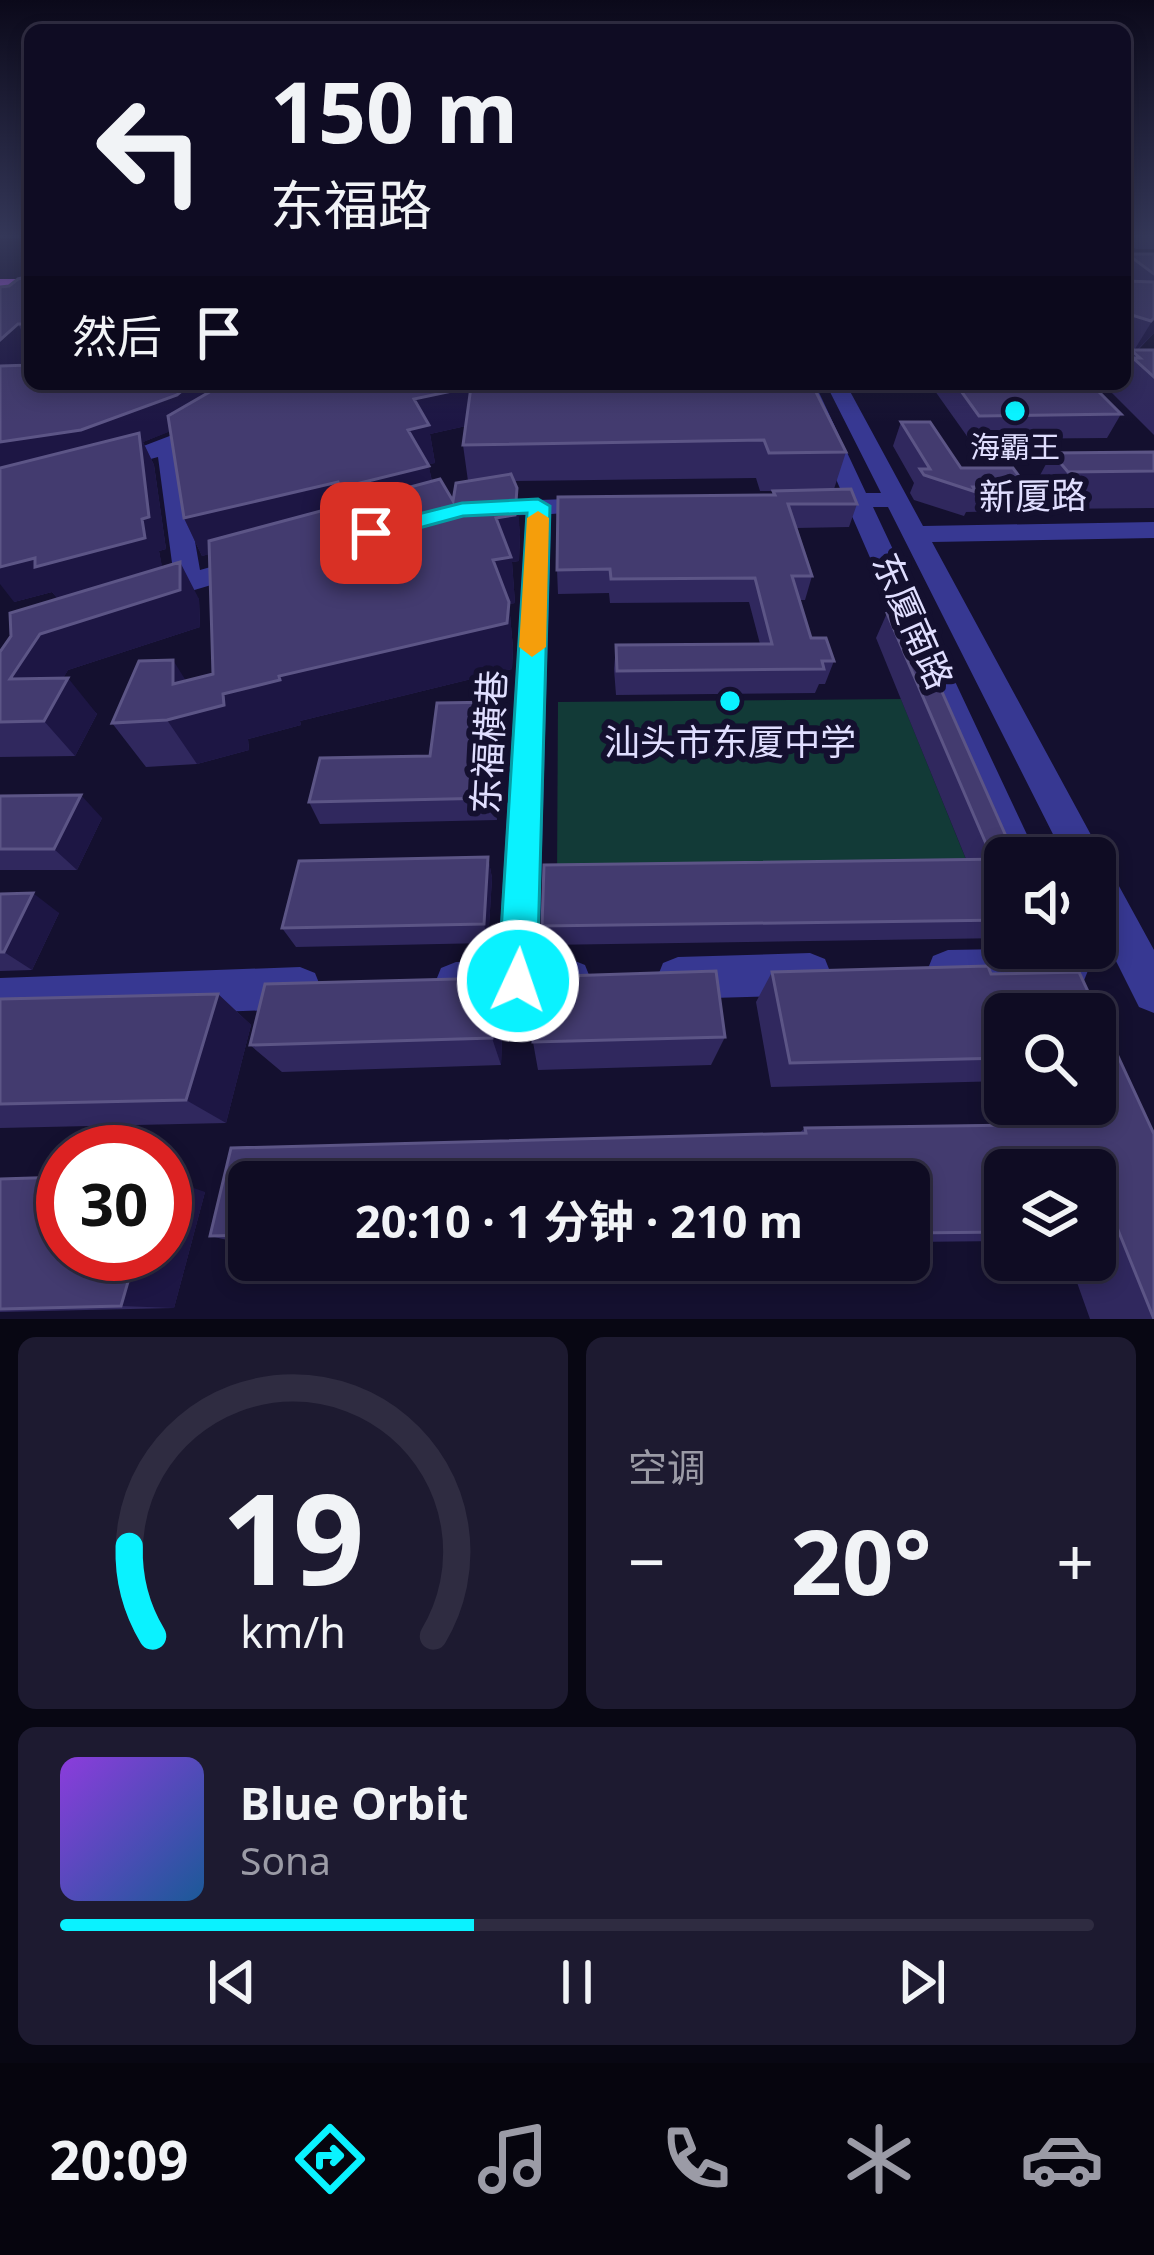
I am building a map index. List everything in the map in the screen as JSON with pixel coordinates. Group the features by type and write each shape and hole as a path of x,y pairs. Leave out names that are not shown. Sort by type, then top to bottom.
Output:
{"street":[{"path":"86,470 168,448 224,419 246,390"},
{"name":"东厦南路","path":"809,390 1010,837"},
{"path":"839,390 1073,837"},
{"path":"168,448 188,581"},
{"path":"790,501 897,500"},
{"path":"462,509 630,504"},
{"name":"东福横巷","path":"518,981 538,506"},
{"name":"新厦路","path":"914,534 1154,530"},
{"path":"125,602 280,557"},
{"path":"1116,919 1154,992"},
{"path":"904,972 1070,972"},
{"path":"423,984 857,973"},
{"path":"0,999 352,987"}],"green space":[{"path":"901,699 972,874 557,882 558,702"}],"building":[{"path":"0,299 24,299 24,324 0,340"},
{"path":"1131,299 1154,299 1151,321 1131,315"},
{"path":"1131,350 1154,350 1154,377 1133,358 1140,358"},
{"path":"24,365 24,390 183,390 81,430 0,442 0,366"},
{"path":"213,390 457,390 414,399 429,425 408,430 429,466 184,518 168,416"},
{"path":"471,390 815,390 846,452 769,453 764,440 463,445"},
{"path":"960,390 1097,390 1121,414 979,416"},
{"path":"901,422 930,422 961,468 1013,468 1027,487 973,487 976,492 924,475 920,469 930,469"},
{"path":"139,433 149,517 142,519 145,538 35,567 35,558 0,567 0,468"},
{"path":"1154,452 1154,471 1068,472 1052,453"},
{"path":"511,474 517,488 515,515 496,518 511,557 493,560 509,602 507,623 279,676 280,680 223,694 224,705 167,720 112,723 139,661 173,660 173,684 213,674 209,541 440,479 453,501 456,483"},
{"path":"851,489 857,504 788,504 812,576 792,576 811,638 826,638 834,661 822,661 824,669 617,671 616,645 772,644 755,578 611,579 610,569 557,570 558,497 775,495 773,491"},
{"path":"180,562 180,590 40,634 10,679 68,678 44,721 0,722 0,652 11,636 10,613"},
{"path":"904,606 1006,837 984,839 887,613"},
{"path":"499,702 493,798 309,802 320,758 430,756 437,703"},
{"path":"81,795 54,849 0,849 0,796"},
{"path":"488,857 484,924 282,928 299,861"},
{"path":"984,859 984,920 542,926 544,865"},
{"path":"33,893 4,952 0,952 0,894"},
{"path":"984,966 991,974 1079,972 1089,993 984,993 984,1058 790,1063 772,972"},
{"path":"716,971 725,1037 533,1042 534,977"},
{"path":"495,978 492,1038 250,1045 265,984"},
{"path":"218,994 186,1100 0,1104 0,999"},
{"path":"1116,1052 1154,1134 1154,1319 1116,1230 1116,1149 984,1149 984,1232 930,1233 930,1161 228,1161 228,1236 210,1236 231,1148 806,1133 805,1128 1116,1125"},
{"path":"36,1178 36,1281 128,1281 121,1306 0,1309 0,1179"}],"slow traffic":[{"path":"532,647 538,518"}],"place":[{"name":"海霸王","path":"1015,411"},
{"name":"汕头市东厦中学","path":"730,701"}],"route":[{"path":"371,533 462,509 538,506 518,981"}]}
